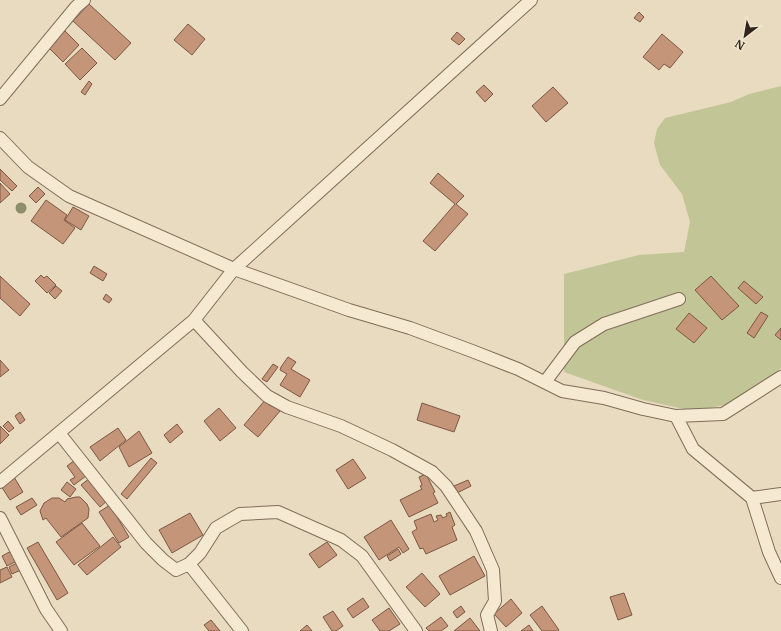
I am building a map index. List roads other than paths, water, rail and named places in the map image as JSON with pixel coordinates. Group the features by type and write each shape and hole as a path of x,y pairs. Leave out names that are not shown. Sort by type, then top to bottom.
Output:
{"street":[{"path":"0,99 76,7 84,0"},
{"path":"0,482 194,320 234,269 531,0"},
{"path":"2,144 28,167 69,196 234,269 349,310 417,331 518,368 562,391 604,398 643,409 676,416 723,414 781,377"},
{"path":"545,382 575,342 604,324 679,299"},
{"path":"194,320 242,372 268,396 287,407 341,426 392,450 432,472 446,486 476,531 493,570 495,601 487,616 491,631"},
{"path":"676,416 693,449 752,498 769,552 781,578"},
{"path":"59,433 146,543 163,560 176,570 189,564 200,553 216,528 240,514 278,512 341,540 362,556 416,631"},
{"path":"752,498 781,494"},
{"path":"0,518 46,609 61,631"},
{"path":"189,564 242,631"}]}
